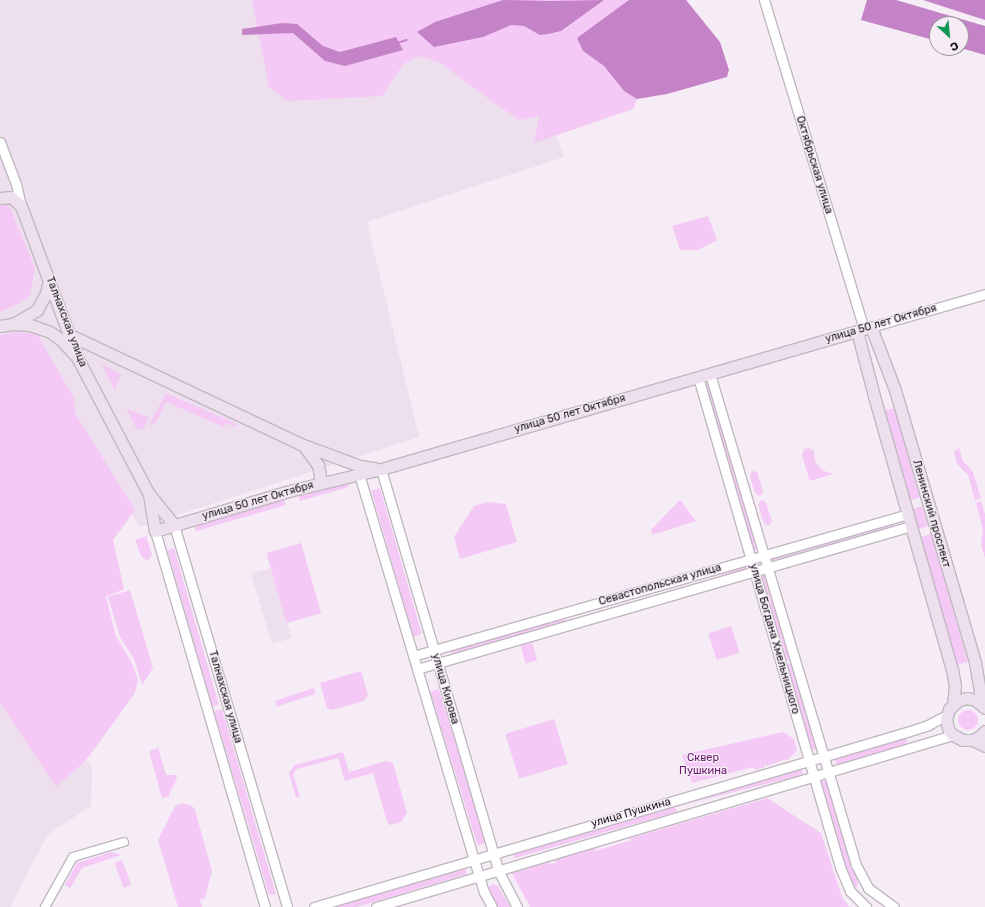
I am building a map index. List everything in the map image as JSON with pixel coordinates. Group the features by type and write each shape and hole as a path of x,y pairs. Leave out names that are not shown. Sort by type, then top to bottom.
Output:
{"main road":[{"path":"0,198 11,197 20,200"},
{"name":"Талнахская улица","path":"20,200 78,359 149,494 174,525"},
{"path":"13,324 37,310 46,293 49,279"},
{"path":"0,326 13,324 30,325 50,332 60,339 78,359"},
{"name":"улица 50 лет Октября","path":"155,531 319,484 381,469 864,329"},
{"name":"Ленинский проспект","path":"864,329 911,526 952,669 955,686 952,704 947,715"},
{"name":"Ленинский проспект","path":"864,329 895,390 973,655 983,706"},
{"path":"70,335 303,445 360,466 381,469"},
{"path":"303,445 318,465 320,475 319,484"},
{"name":"Талнахская улица","path":"149,494 155,531"},
{"path":"952,704 967,698 975,700 983,706"},
{"path":"947,715 947,726 953,735 963,740 973,740 985,746"},
{"path":"973,740 985,731"}],"street":[{"name":"Октябрьская улица","path":"764,0 864,329"},
{"name":"Талнахская улица","path":"0,142 20,200"},
{"name":"улица 50 лет Октября","path":"864,329 985,294"},
{"name":"улица Богдана Хмельницкого","path":"710,374 856,864 868,888 894,907"},
{"name":"улица Богдана Хмельницкого","path":"698,377 840,867 850,891 866,907"},
{"name":"улица Кирова","path":"381,469 493,854 498,870 517,907"},
{"name":"улица Кирова","path":"359,474 474,860 484,892 492,907"},
{"name":"Севастопольская улица","path":"413,656 908,514"},
{"name":"Талнахская улица","path":"174,525 287,907"},
{"name":"Севастопольская улица","path":"417,669 911,526"},
{"name":"Талнахская улица","path":"155,531 265,907"},
{"path":"622,596 626,608"},
{"path":"566,612 570,625"},
{"name":"улица Пушкина","path":"314,907 928,726 947,715"},
{"name":"улица Пушкина","path":"376,907 953,735"},
{"path":"45,907 73,857 124,842"},
{"path":"856,898 868,888"}],"shaded area":[{"path":"0,0 384,0 545,103 564,157 367,222 419,437 140,527 22,350 0,354"},
{"path":"503,0 604,0 561,31 548,34 540,35 524,26 511,25 483,37 434,47 417,32 435,22"},
{"path":"629,0 686,0 720,42 729,70 727,77 667,94 637,99 624,91 604,66 583,51 577,38"},
{"path":"867,0 896,0 951,16 929,16 929,39 861,20"},
{"path":"923,0 985,0 985,20"},
{"path":"969,21 985,26 985,55 969,50"},
{"path":"282,23 297,24 323,46 340,52 396,37 403,50 345,66 325,61 293,33 242,35 242,29"},
{"path":"301,543 321,613 287,623 292,638 272,644 251,574 271,568 267,554"},
{"path":"2,663 92,767 91,806 47,836 11,907 0,907 0,664"}],"green space":[{"path":"252,0 629,0 583,51 604,66 624,91 637,99 633,109 534,143 539,116 520,120 439,62 418,56 403,64 382,96 288,101 269,87"},
{"path":"3,203 9,205 35,268 30,295 18,304 0,312 0,204"},
{"path":"708,216 717,240 698,250 680,250 672,226"},
{"path":"16,332 37,334 74,398 75,413 135,510 113,540 124,589 106,597 116,636 131,661 138,680 135,693 87,759 56,787 0,703 0,335"},
{"path":"101,364 121,374 115,390"},
{"path":"709,386 757,548 755,551 753,551 705,387"},
{"path":"166,393 237,424 236,427 226,423 224,427 166,402 156,423 149,425"},
{"path":"126,408 149,418 143,430 136,428"},
{"path":"894,408 920,497 909,500 883,411"},
{"path":"809,448 814,451 815,461 819,467 824,471 834,474 810,481 802,456 804,449"},
{"path":"959,448 963,461 973,472 981,498 975,500 968,475 957,464 954,452"},
{"path":"752,471 757,472 763,491 760,496 755,493 750,476"},
{"path":"343,482 348,484 349,487 300,501 298,495"},
{"path":"380,488 422,634 413,637 371,490"},
{"path":"284,499 286,505 196,531 195,528 200,524"},
{"path":"680,500 696,521 652,535 651,530"},
{"path":"763,500 766,503 772,521 769,526 764,523 758,505 760,501"},
{"path":"981,501 985,514 985,558 981,545 983,530 976,503"},
{"path":"488,502 506,504 517,542 460,559 454,537 474,506"},
{"path":"922,506 928,526 919,529 912,509"},
{"path":"893,523 894,527 772,562 770,560 770,558"},
{"path":"931,534 968,662 956,665 919,537"},
{"path":"146,536 152,555 150,559 146,560 141,556 135,540"},
{"path":"301,543 321,613 287,623 266,553"},
{"path":"174,548 219,705 212,707 167,550"},
{"path":"746,565 747,570 626,593 625,588"},
{"path":"762,575 766,577 790,659 785,661 761,577"},
{"path":"130,590 153,668 142,685 134,659 120,637 108,597"},
{"path":"564,616 566,622 452,654 450,652 450,650"},
{"path":"731,626 740,653 717,660 708,633"},
{"path":"532,642 537,660 526,664 520,645"},
{"path":"791,663 817,747 815,750 811,748 786,665"},
{"path":"361,671 368,695 364,701 332,710 327,708 320,683"},
{"path":"314,688 316,694 277,706 275,701"},
{"path":"439,689 486,843 477,846 430,692"},
{"path":"222,709 276,894 269,895 214,711"},
{"path":"964,710 972,710 978,716 978,724 972,730 964,730 958,724 958,716"},
{"path":"554,719 568,764 519,779 505,734"},
{"name":"Сквер Пушкина","path":"783,732 794,739 797,751 789,758 791,759 783,760 767,766 765,764 765,767 755,770 753,767 692,783 682,755"},
{"path":"903,737 907,740 905,745 838,765 834,761 836,757"},
{"path":"158,748 166,775 176,775 177,778 168,797 162,798 149,751"},
{"path":"343,752 349,772 386,761 393,763 407,813 401,822 390,825 387,822 373,773 345,781 338,758 297,769 293,774 300,797 296,798 289,773 295,765"},
{"path":"801,767 803,775 686,804 684,796"},
{"path":"823,781 827,782 858,882 857,887 852,886 844,866 820,785"},
{"path":"767,798 821,833 842,897 849,907 530,907 512,873 549,862 550,864 556,863 555,860 602,845 592,852 632,840 628,839"},
{"path":"183,803 192,806 195,810 212,871 205,898 200,900 202,907 178,907 158,840 175,806"},
{"path":"675,805 677,812 514,858 513,852"},
{"path":"111,852 121,855 82,868 70,888 65,885 77,863"},
{"path":"122,860 131,885 124,888 114,863"},
{"path":"465,867 467,874 357,907 332,907"},
{"path":"492,884 498,886 510,907 498,907 489,891 489,887"}],"waterway":[{"path":"397,43 407,40"}]}
